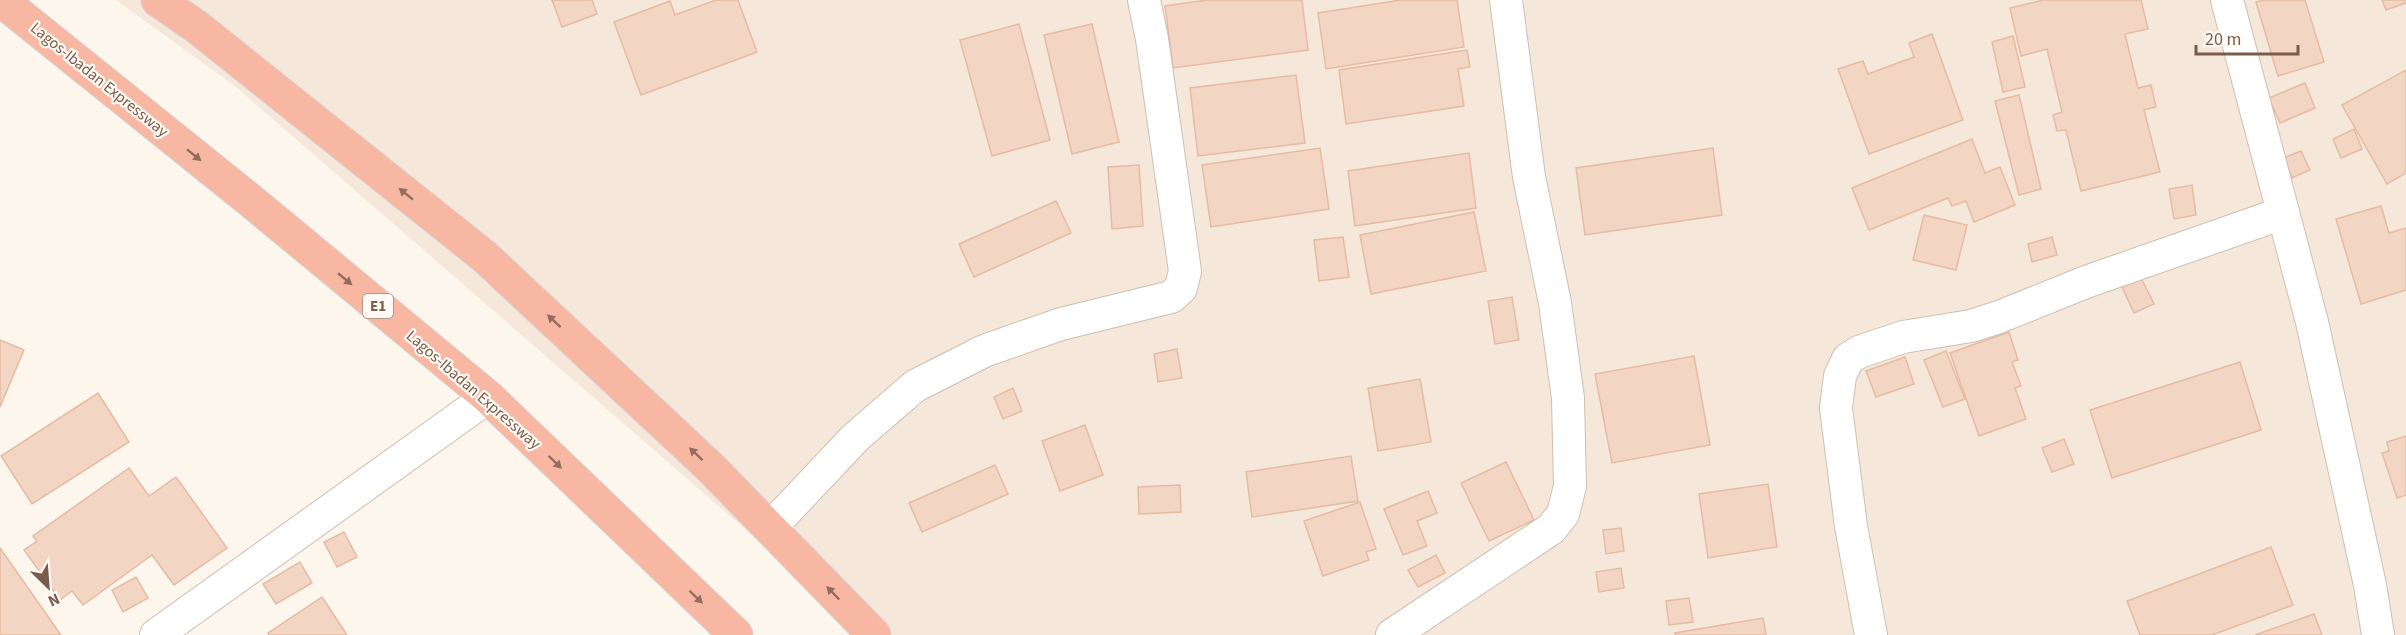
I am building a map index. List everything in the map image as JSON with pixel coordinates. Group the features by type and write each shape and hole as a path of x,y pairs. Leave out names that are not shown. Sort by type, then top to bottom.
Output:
{"highway":[{"name":"Lagos-Ibadan Expressway","path":"2,0 251,201 488,398 736,635"},
{"path":"158,0 196,27 485,257 711,468 874,635"}],"street":[{"path":"770,528 856,437 915,386 984,351 1061,324 1171,297 1180,288 1185,271 1152,39 1144,0"},
{"path":"1392,635 1551,529 1563,514 1570,486 1568,398 1556,303 1530,177 1506,0"},
{"path":"2227,0 2312,322 2370,585 2378,635"},
{"path":"1871,635 1851,526 1836,408 1840,376 1848,359 1860,352 1903,337 1971,326 1999,317 2086,282 2283,213"},
{"path":"156,635 488,398"}],"shaded area":[{"path":"116,0 2406,0 2406,635 867,635 236,87"}],"building":[{"path":"552,0 592,0 597,14 562,27"},
{"path":"716,0 738,0 757,52 641,95 614,22 670,1 675,15"},
{"path":"1207,0 1302,0 1308,50 1173,68 1165,6"},
{"path":"1401,0 1457,0 1464,47 1326,69 1318,13"},
{"path":"2043,0 2141,0 2148,29 2125,34 2138,88 2151,85 2156,107 2144,110 2160,172 2081,191 2066,130 2057,131 2053,115 2062,112 2047,49 2021,56 2010,8"},
{"path":"2305,0 2324,62 2278,76 2256,2"},
{"path":"2382,0 2406,0 2406,3 2386,10"},
{"path":"1019,24 1050,140 992,156 960,40"},
{"path":"1092,24 1119,142 1072,154 1044,35"},
{"path":"1932,34 1963,120 1869,154 1838,69 1863,61 1868,74 1914,57 1909,43"},
{"path":"2013,36 2025,87 2003,92 1992,42"},
{"path":"1467,50 1470,67 1458,69 1464,106 1346,124 1339,70"},
{"path":"2406,70 2406,173 2387,184 2342,105"},
{"path":"1296,75 1305,143 1198,156 1190,88"},
{"path":"2305,83 2315,108 2280,123 2269,98"},
{"path":"2019,95 2041,189 2019,195 1995,101"},
{"path":"2354,129 2362,149 2341,158 2333,139"},
{"path":"1972,139 1985,173 2000,167 2015,205 1974,222 1966,201 1952,206 1948,198 1869,230 1852,188"},
{"path":"1320,148 1329,209 1211,227 1202,165"},
{"path":"1713,148 1722,215 1585,235 1576,168"},
{"path":"2301,151 2310,170 2292,178 2284,158"},
{"path":"1469,153 1476,208 1355,226 1348,171"},
{"path":"1139,165 1143,226 1112,229 1108,167"},
{"path":"2192,185 2196,215 2174,219 2169,189"},
{"path":"1056,201 1071,233 974,277 959,244"},
{"path":"2381,206 2389,233 2406,228 2406,290 2361,304 2336,219"},
{"path":"1474,212 1486,271 1371,294 1360,235"},
{"path":"1924,215 1967,225 1956,270 1913,260"},
{"path":"1343,237 1349,277 1319,281 1314,240"},
{"path":"2052,237 2057,255 2032,262 2028,244"},
{"path":"2141,278 2154,304 2134,313 2122,287"},
{"path":"1512,297 1519,340 1495,344 1488,301"},
{"path":"2009,332 2018,360 2012,362 2021,386 2015,388 2026,419 1979,436 1950,353"},
{"path":"0,340 24,350 0,407"},
{"path":"1177,349 1182,378 1158,382 1154,354"},
{"path":"1946,351 1965,399 1943,407 1924,360"},
{"path":"1694,356 1710,445 1612,463 1595,374"},
{"path":"1905,357 1914,384 1876,397 1866,371"},
{"path":"2240,362 2261,430 2112,478 2090,410"},
{"path":"1420,379 1431,442 1378,451 1368,388"},
{"path":"1013,388 1022,411 1003,419 994,397"},
{"path":"98,393 129,442 32,504 1,456"},
{"path":"1085,425 1103,475 1060,491 1042,441"},
{"path":"2406,436 2406,495 2397,498 2382,453 2389,451 2387,442"},
{"path":"2064,439 2074,464 2052,472 2042,448"},
{"path":"1351,456 1358,501 1252,517 1246,472"},
{"path":"1506,462 1534,520 1489,541 1461,483"},
{"path":"995,465 1008,494 922,532 909,503"},
{"path":"129,468 149,496 176,477 227,548 174,585 152,555 83,605 72,591 60,600 24,550 37,541 33,536"},
{"path":"1768,484 1777,547 1708,558 1699,494"},
{"path":"1180,485 1181,512 1139,514 1138,487"},
{"path":"1428,491 1437,513 1417,521 1427,546 1403,555 1384,509"},
{"path":"1360,502 1376,549 1366,552 1369,560 1323,576 1304,521"},
{"path":"1621,528 1624,551 1606,554 1603,530"},
{"path":"344,532 357,557 337,567 324,542"},
{"path":"2271,547 2293,605 2212,635 2140,635 2127,601"},
{"path":"0,548 61,635 0,635"},
{"path":"1436,555 1445,573 1418,587 1408,570"},
{"path":"300,562 312,583 276,604 263,584"},
{"path":"1621,568 1624,588 1599,592 1596,572"},
{"path":"136,577 148,598 123,612 112,590"},
{"path":"322,597 347,635 269,635 268,633"},
{"path":"1689,598 1693,622 1669,625 1666,601"},
{"path":"2314,614 2322,635 2255,635"},
{"path":"1763,618 1766,635 1675,635 1675,633"}]}
